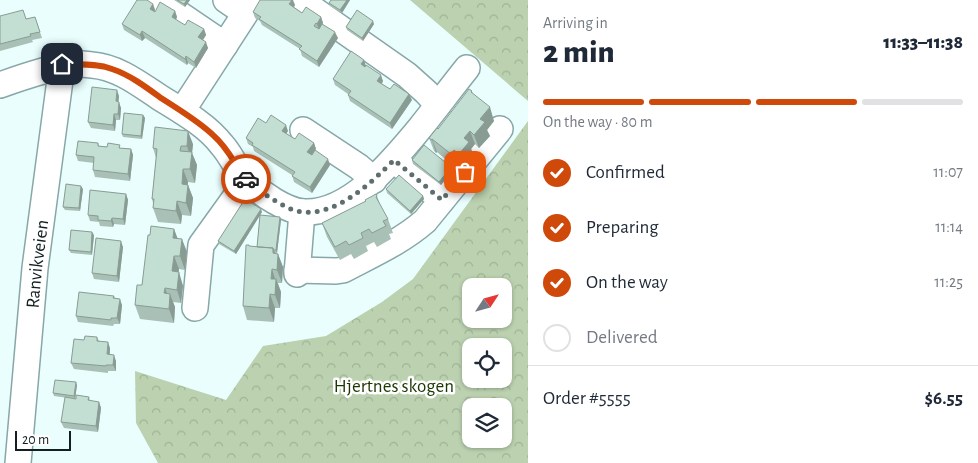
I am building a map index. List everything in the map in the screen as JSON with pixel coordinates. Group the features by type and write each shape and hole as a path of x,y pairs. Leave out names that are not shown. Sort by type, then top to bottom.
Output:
{"street":[{"path":"300,0 407,75 438,105"},
{"path":"160,1 225,44"},
{"path":"182,111 225,44 242,4"},
{"path":"0,84 62,64 92,65 112,69 133,79 182,111 214,135 224,146 247,181 265,194 290,209 302,212 315,212 345,200 374,180 394,160 467,68"},
{"name":"Ranvikveien","path":"18,463 35,268 62,64"},
{"path":"302,212 297,272 343,270 402,238 425,221 500,129"},
{"path":"303,130 359,167 374,180"},
{"path":"394,160 442,200"},
{"path":"195,308 201,245 247,181"}],"green space":[{"path":"410,0 528,0 528,101"},
{"name":"Hjertnes skogen","path":"528,121 528,463 158,463 136,423 135,371 226,400 263,346 326,336 382,302 413,279"}],"building":[{"path":"137,0 147,0 153,4 150,9 155,12 160,2 175,11 172,17 185,25 188,20 204,29 198,37 206,42 194,62 186,56 185,59 142,31 140,35 122,24"},
{"path":"177,0 187,0 184,4"},
{"path":"260,0 292,0 289,4 302,13 306,7 321,17 314,26 319,29 322,24 335,32 317,61 299,49 302,46 259,19 261,17 253,12"},
{"path":"331,0 347,0 340,10 329,3"},
{"path":"23,10 26,19 35,17 40,32 0,44 0,16"},
{"path":"357,10 373,21 362,38 346,27"},
{"path":"351,51 364,60 361,64 365,67 366,65 381,75 377,81 390,89 394,84 409,94 390,123 348,95 351,91 333,79"},
{"path":"92,87 117,90 118,114 114,114 113,125 88,122"},
{"path":"469,89 490,107 480,119 485,122 474,135 470,131 464,138 469,142 459,154 454,150 451,154 429,138"},
{"path":"124,113 143,115 141,136 122,134"},
{"path":"271,115 286,125 282,131 295,139 299,133 314,143 307,152 312,155 315,150 328,159 310,187 292,176 295,172 252,145 253,143 246,138 258,118 266,123"},
{"path":"155,127 188,131 187,146 181,146 180,151 192,152 190,169 183,169 182,184 188,185 186,203 177,201 176,211 153,208 154,199 152,199 157,149 153,148"},
{"path":"78,141 98,143 98,146 107,147 108,143 120,145 119,148 131,149 128,174 93,170 94,157 76,155"},
{"path":"424,145 451,167 439,182 412,160"},
{"path":"399,175 423,196 410,211 386,189"},
{"path":"66,184 81,186 79,208 63,207"},
{"path":"90,190 126,194 123,219 112,218 111,221 98,220 98,216 88,215"},
{"path":"376,194 388,219 383,221 386,226 372,233 369,229 361,233 363,238 349,245 346,241 335,247 322,223"},
{"path":"245,199 261,209 234,251 218,241"},
{"path":"260,215 280,217 276,250 273,250 273,248 257,247"},
{"path":"151,226 174,229 173,238 182,239 180,256 174,256 172,271 179,272 177,290 165,288 164,293 170,294 169,309 135,305 137,285 142,285 148,235 150,235"},
{"path":"71,230 92,232 91,252 69,250"},
{"path":"96,238 121,241 117,276 92,273"},
{"path":"246,245 273,248 273,253 278,254 277,270 272,269 271,279 276,279 275,295 270,294 269,308 243,306"},
{"path":"79,292 114,296 113,298 120,299 117,318 111,318 111,320 76,316"},
{"path":"85,336 97,337 97,341 108,342 107,354 114,355 113,365 71,363 74,339 84,340"},
{"path":"55,380 76,382 74,396 53,393"},
{"path":"76,395 89,397 88,400 99,402 96,426 61,422 65,397 76,399"}],"way so far":[{"path":"246,179 265,194 290,209 302,212 315,212 329,208 364,188 394,160 442,200 465,172"}],"route":[{"path":"62,64 92,65 112,69 133,79 182,111 214,135 224,146 246,179"}]}
